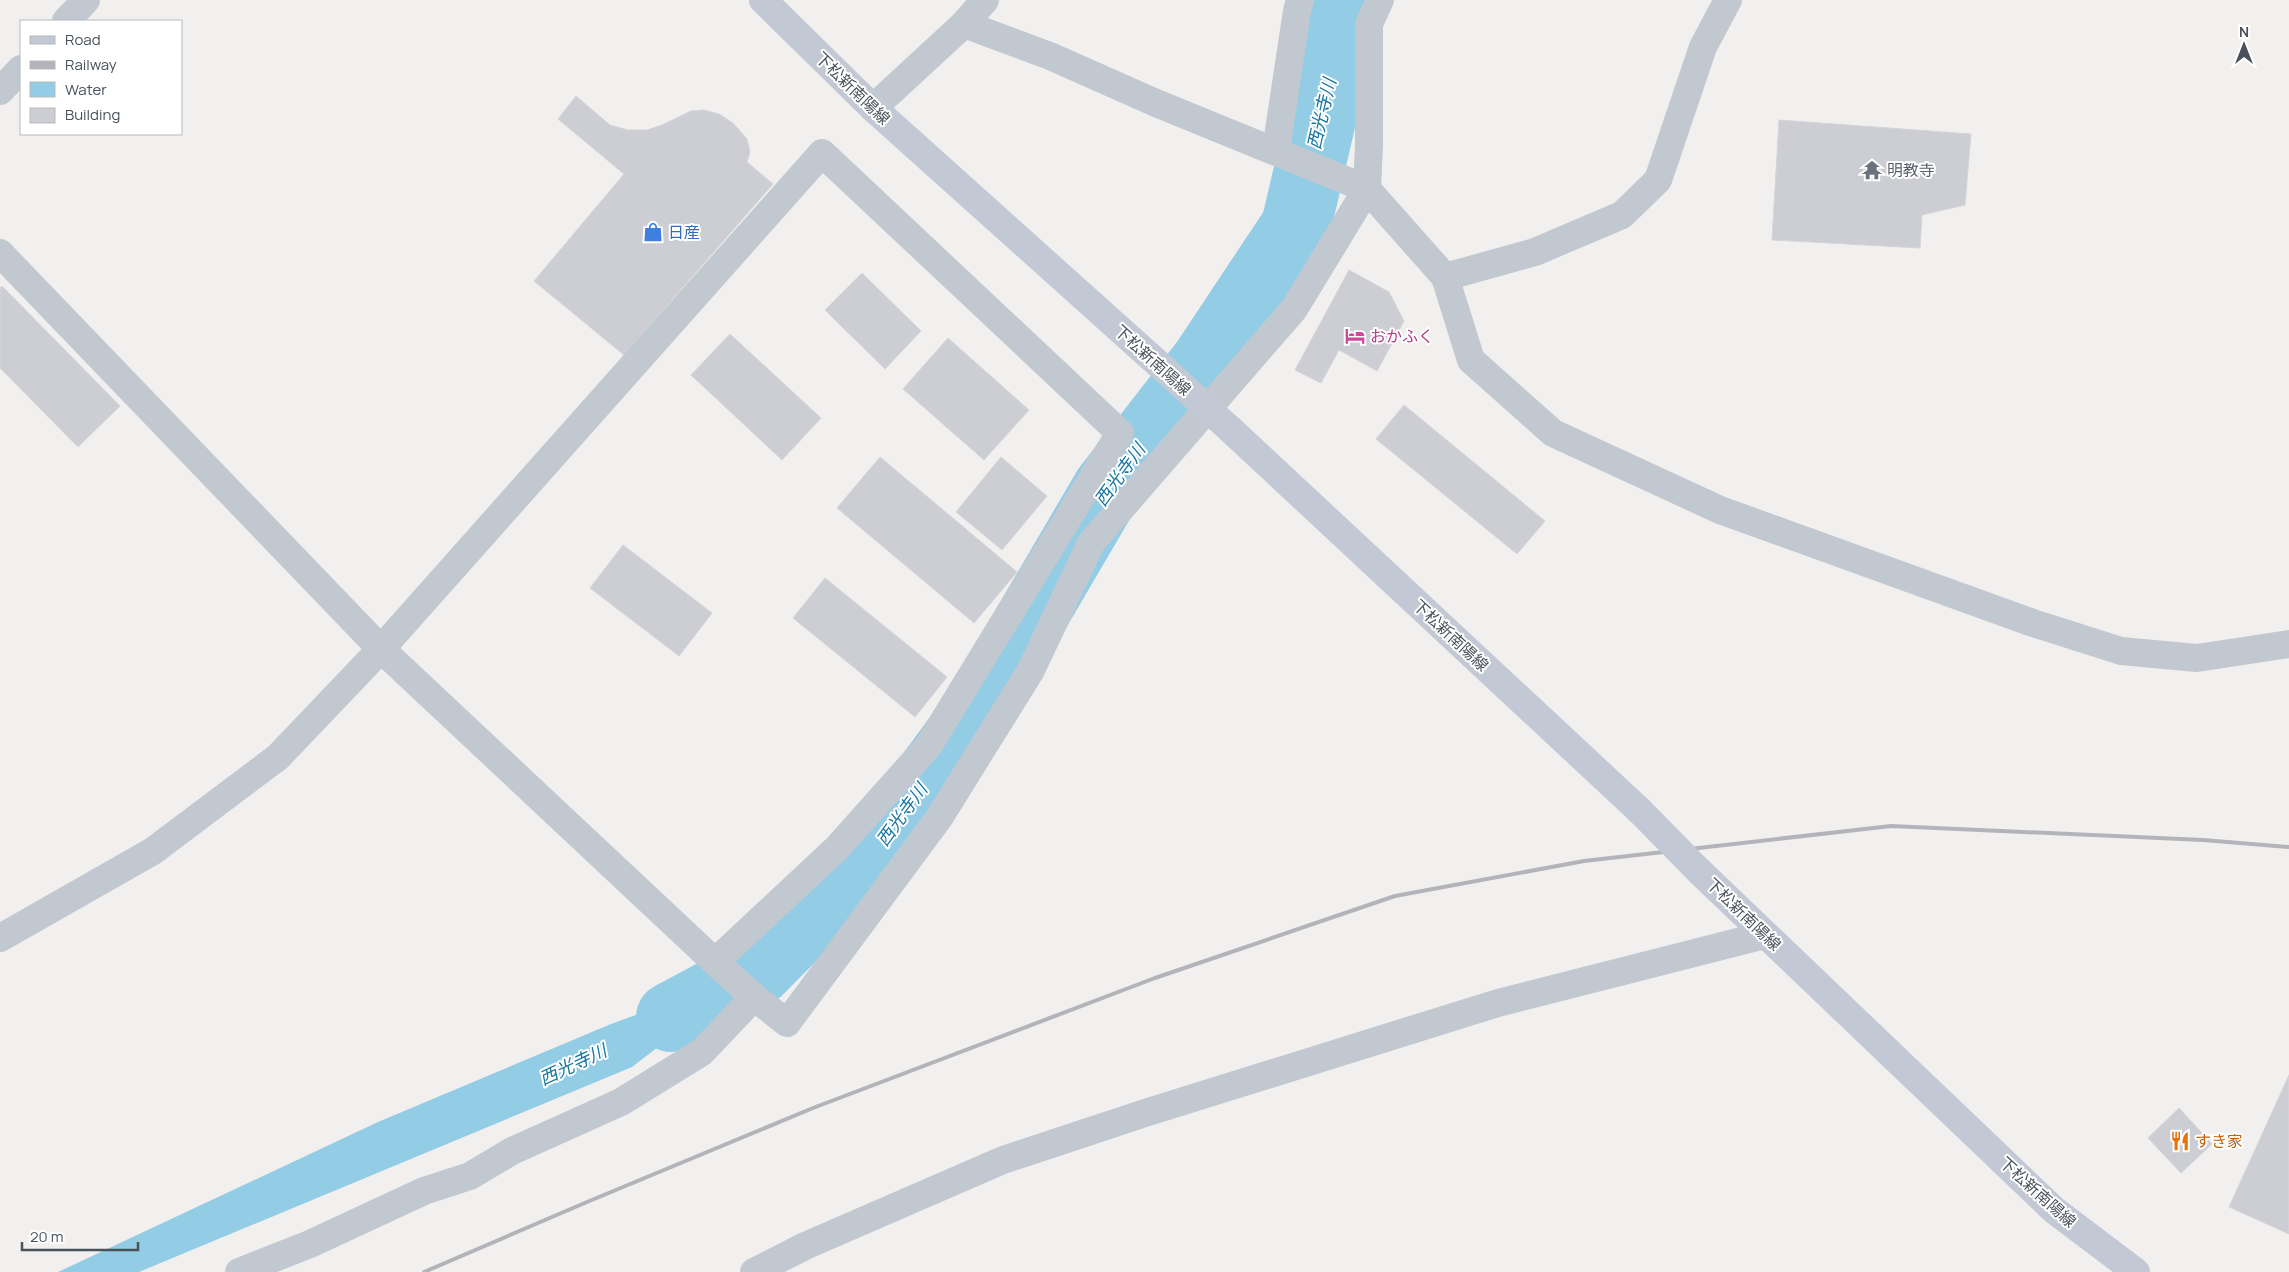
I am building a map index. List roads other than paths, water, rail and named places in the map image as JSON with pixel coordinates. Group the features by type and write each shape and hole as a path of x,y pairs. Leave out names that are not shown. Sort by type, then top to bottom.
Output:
{"main road":[{"name":"下松新南陽線","path":"762,0 873,108 1231,430 1640,811 1765,935 2054,1210 2136,1272"}],"street":[{"path":"67,20 86,0"},
{"path":"873,108 964,24 985,0"},
{"path":"1276,150 1300,0"},
{"path":"0,253 381,649 715,962 787,1023 939,818 1031,670 1091,543 1294,309 1366,189 1369,145 1369,24 1380,0"},
{"path":"1445,277 1535,252 1622,214 1658,180 1703,47 1728,0"},
{"path":"964,24 1050,56 1156,103 1276,150 1366,189 1445,277 1471,360 1553,433 1720,510 2033,623 2121,651 2196,658 2289,644"},
{"path":"0,91 20,70"},
{"path":"0,938 153,852 278,757 381,649 822,153 1120,433 929,745 837,848 715,962"},
{"path":"754,1272 805,1246 1003,1160 1144,1113 1498,1003 1765,935"},
{"path":"239,1272 310,1244 424,1191 470,1176 512,1151 621,1102 702,1052 754,997"},
{"path":"792,1272 805,1246"}],"water":[{"path":"757,971 632,1067 139,1272 58,1272 378,1122 611,1024"}],"waterway":[{"name":"西光寺川","path":"671,1017 757,971 871,856 972,719 1107,489 1205,363 1296,226 1349,0"}],"railway":[{"path":"424,1272 813,1108 1155,978 1395,896 1584,861 1891,826 2203,840 2289,847"}],"place":[{"name":"明教寺","path":"1872,170"},
{"name":"日産","path":"653,232"},
{"name":"おかふく","path":"1355,336"},
{"name":"すき家","path":"2180,1141"}]}
